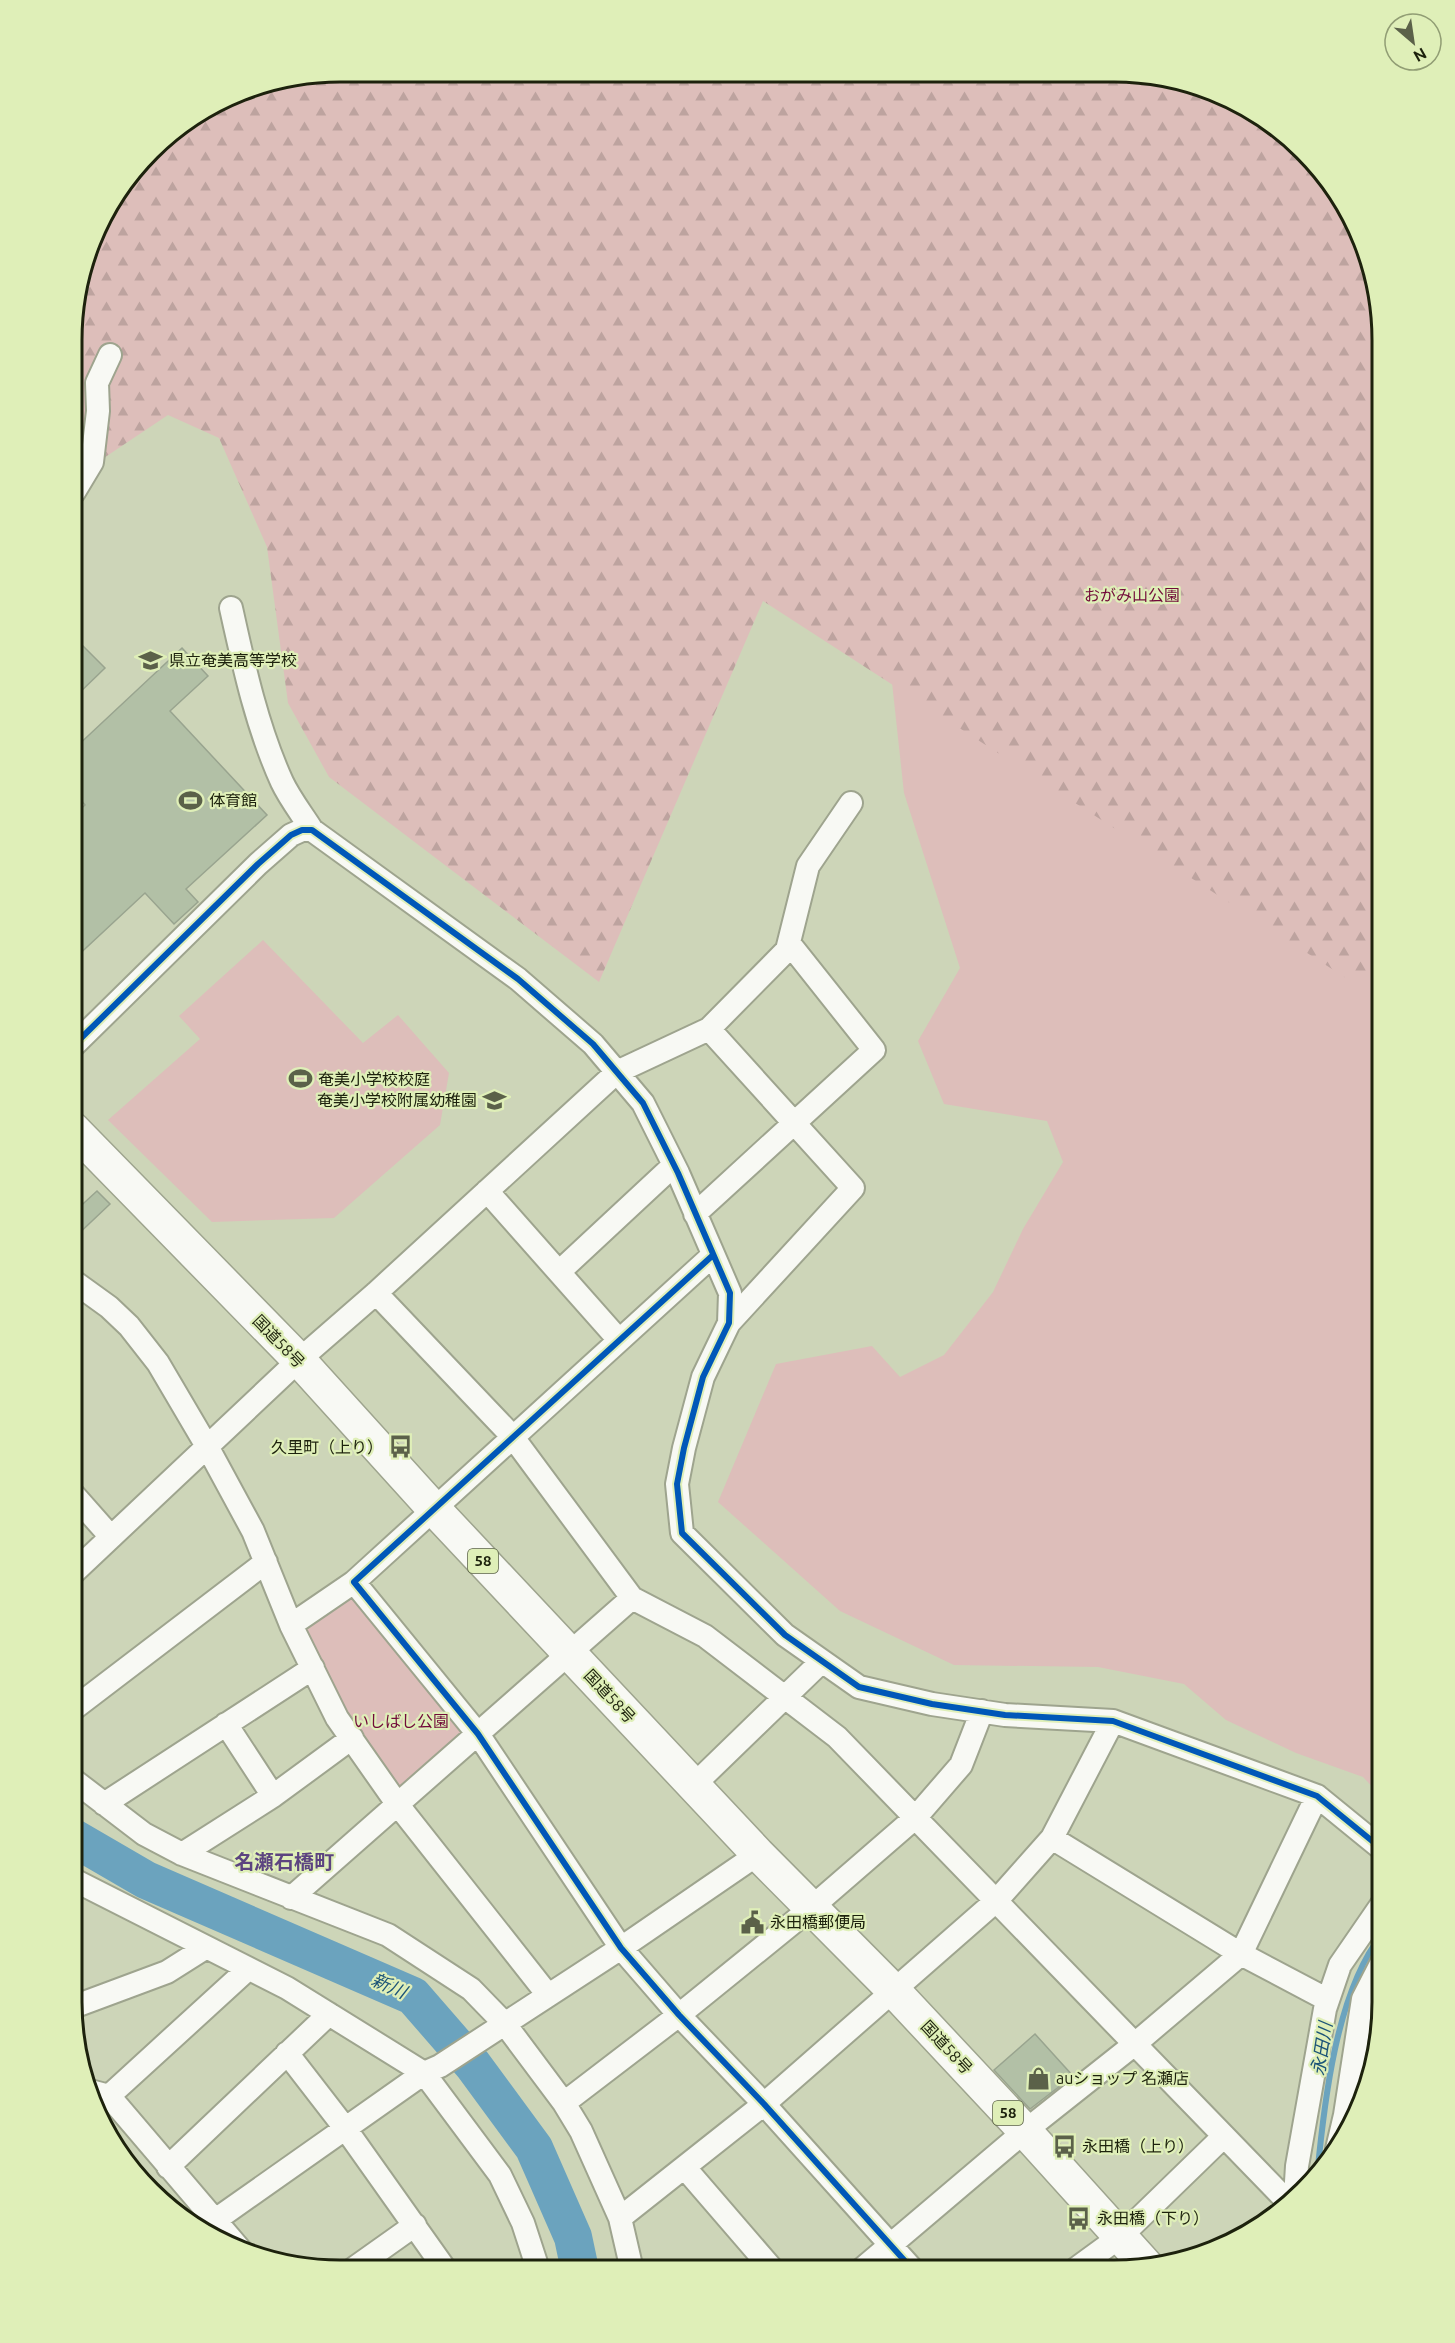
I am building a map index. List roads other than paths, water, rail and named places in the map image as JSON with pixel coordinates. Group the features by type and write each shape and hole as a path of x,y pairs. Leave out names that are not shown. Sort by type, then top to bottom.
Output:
{"highway":[{"name":"国道58号","path":"82,1138 299,1360 434,1508 758,1854 894,1991 1141,2259"}],"street":[{"path":"82,479 92,462 98,411 97,383 110,355"},
{"path":"231,608 247,680 262,729 283,784 312,830 518,979 593,1044 617,1072 643,1103 674,1165 730,1293 729,1323"},
{"path":"82,1564 299,1360 376,1293 617,1072 709,1029 787,950 808,866 851,803"},
{"path":"82,1037 258,864 291,835 302,830 312,830"},
{"path":"695,1214 874,1050 789,943"},
{"path":"709,1029 853,1188 729,1323 703,1377 684,1448 677,1484 682,1533 785,1635 859,1687 932,1704 982,1712 1113,1721 1317,1796 1372,1841"},
{"path":"559,1272 674,1165"},
{"path":"487,1191 619,1340"},
{"path":"291,1625 354,1582 712,1256"},
{"path":"82,1288 109,1307 129,1326 158,1363 253,1531 291,1625 337,1718 398,1805 548,1995"},
{"path":"376,1293 512,1436 632,1598 705,1636 837,1737 1283,2197"},
{"path":"82,1504 111,1537"},
{"path":"82,1702 266,1562"},
{"path":"354,1582 478,1734 621,1948 679,2015 764,2104 904,2260"},
{"path":"291,1898 632,1598"},
{"path":"694,1785 822,1661"},
{"path":"104,1803 313,1668"},
{"path":"564,2103 679,2015 811,1908 916,1817 961,1765 982,1712"},
{"path":"620,2218 764,2104 997,1900 1052,1838 1113,1721"},
{"path":"226,1724 273,1796"},
{"path":"182,1854 273,1796 352,1738"},
{"path":"82,1786 144,1834 182,1854 388,1935 471,1989 498,2028 564,2103 580,2131 620,2218 630,2260"},
{"path":"873,2260 1025,2131 1136,2043 1241,1954 1317,1796"},
{"path":"1052,1838 1241,1954 1328,2000"},
{"path":"214,2221 432,2069 621,1948 758,1854"},
{"path":"82,1884 287,1988 329,2014 432,2069 500,2175 523,2223 531,2260"},
{"path":"1294,2187 1328,2000 1340,1965 1372,1919"},
{"path":"82,2004 167,1972 206,1948"},
{"path":"99,2094 248,1969"},
{"path":"1355,2095 1363,1999 1372,1981"},
{"path":"168,2167 329,2014"},
{"path":"288,2054 345,2128 439,2260"},
{"path":"100,2095 168,2167 226,2234"},
{"path":"1088,2260 1121,2236 1224,2136"},
{"path":"685,2168 764,2260"},
{"path":"365,2260 415,2224"}],"waterway":[{"name":"新川","path":"82,1843 146,1880 413,1996 473,2065 534,2148 573,2237 578,2260"},
{"name":"永田川","path":"1319,2160 1329,2083 1343,2017 1353,1986 1372,1949"}],"place":[{"name":"県立奄美高等学校","path":"151,660"},
{"name":"体育館","path":"191,800"},
{"name":"奄美小学校校庭","path":"300,1079"},
{"name":"奄美小学校附属幼稚園","path":"495,1100"},
{"name":"久里町（上り）","path":"401,1447"},
{"name":"永田橋郵便局","path":"752,1922"},
{"name":"auショップ 名瀬店","path":"1038,2078"},
{"name":"永田橋（上り）","path":"1064,2146"},
{"name":"永田橋（下り）","path":"1079,2218"}],"district":[{"name":"名瀬石橋町","path":"284,1862"}],"park label":[{"name":"おがみ山公園","path":"1132,595"},
{"name":"いしばし公園","path":"401,1721"}]}
